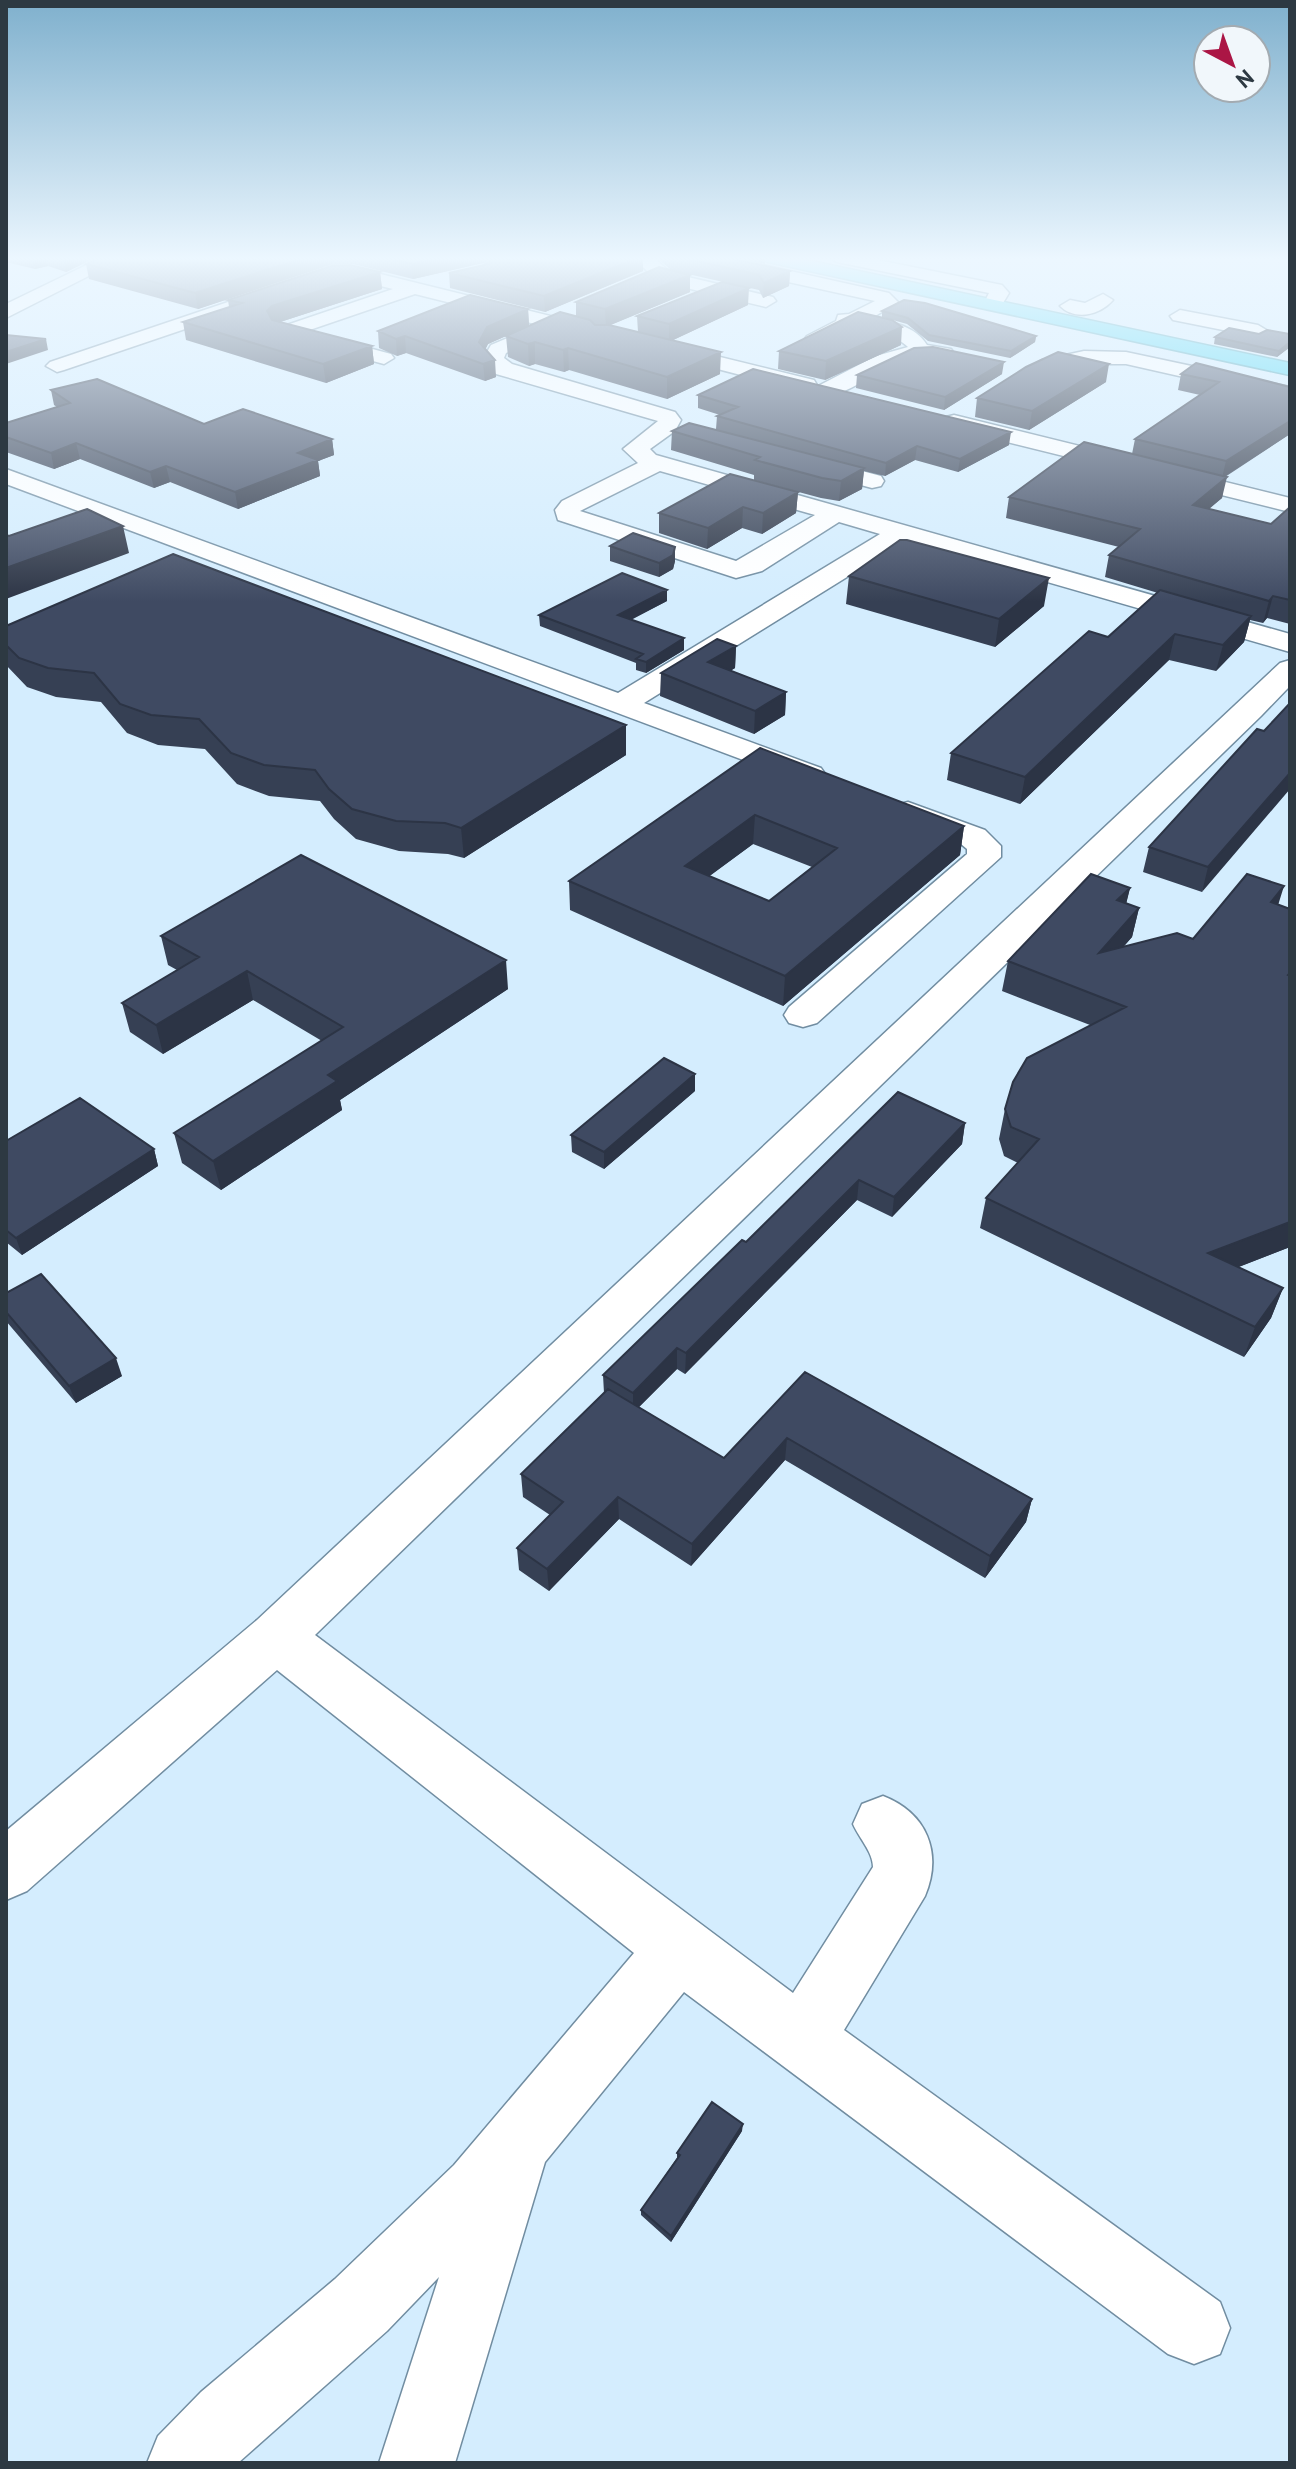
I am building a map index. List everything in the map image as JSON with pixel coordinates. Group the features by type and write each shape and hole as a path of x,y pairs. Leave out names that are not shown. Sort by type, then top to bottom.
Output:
{"lane":[{"path":"517,372 664,420 696,434"},
{"path":"522,374 526,372"},
{"path":"724,383 746,372"},
{"path":"754,372 858,398"},
{"path":"828,390 862,372"},
{"path":"1006,376 1023,372"},
{"path":"1057,372 1103,380"},
{"path":"1129,376 1135,372"},
{"path":"1192,372 1290,394"},
{"path":"686,402 635,449 638,454 657,463 1290,643"},
{"path":"972,406 940,418 1290,505"},
{"path":"784,458 872,481"},
{"path":"657,463 571,506 567,515 736,570 753,565 836,513"},
{"path":"6,476 173,556 230,560 841,787"},
{"path":"622,704 902,532"},
{"path":"6,1870 276,1637 1290,669"},
{"path":"803,1015 984,857 986,851 981,842 973,837 885,804"},
{"path":"276,1637 679,1949 1194,2328"},
{"path":"801,2040 903,1875 905,1857 898,1838 883,1824"},
{"path":"185,2463 228,2419 361,2305 478,2189 679,1949"},
{"path":"417,2463 516,2143"}],"building":[{"path":"651,372 677,372 667,377"},
{"path":"746,372 766,372 1011,432 960,459 917,446 886,463 717,416 738,407 698,395"},
{"path":"863,372 987,372 945,397 857,375"},
{"path":"1018,372 1096,372 1032,411 977,398"},
{"path":"1232,372 1290,387 1290,421 1226,461 1135,439 1219,382 1181,374"},
{"path":"97,379 204,424 243,409 332,439 298,453 318,460 235,492 166,466 150,472 76,443 51,453 6,437 6,423 70,403 51,390"},
{"path":"689,423 864,468 841,481 822,478 755,460 760,457 672,431"},
{"path":"1084,442 1227,477 1193,505 1271,524 1290,507 1290,600 1273,596 1269,601 1109,555 1140,529 1009,497"},
{"path":"730,474 798,492 763,513 743,507 708,528 659,513"},
{"path":"87,509 123,526 6,568 6,535"},
{"path":"633,533 675,547 673,555 659,563 610,546"},
{"path":"900,540 1049,578 999,619 849,576"},
{"path":"173,554 626,725 461,828 445,823 396,821 352,809 329,789 315,770 264,765 231,753 199,719 151,715 120,704 94,673 48,668 19,658 6,645 6,626"},
{"path":"622,573 667,590 618,615 684,638 646,662 636,659 643,654 539,615"},
{"path":"1160,590 1251,616 1223,645 1175,634 1025,777 951,753 1089,631 1108,637"},
{"path":"717,639 736,646 708,662 786,692 755,711 661,673"},
{"path":"1290,703 1290,773 1208,867 1149,847 1257,729 1264,731"},
{"path":"760,748 964,826 785,976 569,881","holes":["755,815 837,848 769,901 685,866"]},
{"path":"301,855 506,960 328,1075 337,1081 213,1161 174,1133 343,1027 247,971 156,1025 122,1003 199,957 161,936"},
{"path":"1091,874 1130,888 1117,900 1139,908 1099,953 1177,933 1193,939 1247,874 1284,886 1271,902 1290,909 1290,1222 1208,1253 1283,1288 1255,1327 986,1198 1039,1139 1011,1127 1005,1109 1013,1082 1027,1058 1126,1007 1008,961"},
{"path":"664,1058 695,1074 604,1152 571,1135"},
{"path":"898,1092 965,1123 894,1197 859,1180 686,1353 677,1348 633,1393 603,1375 742,1240 746,1242"},
{"path":"80,1098 154,1149 16,1238 6,1230 6,1141"},
{"path":"41,1274 116,1358 69,1386 6,1312 6,1293"},
{"path":"805,1372 1032,1499 990,1556 787,1438 692,1544 618,1497 547,1569 517,1548 563,1502 521,1474 608,1389 724,1458"},
{"path":"712,2102 743,2124 671,2236 641,2210"}]}
